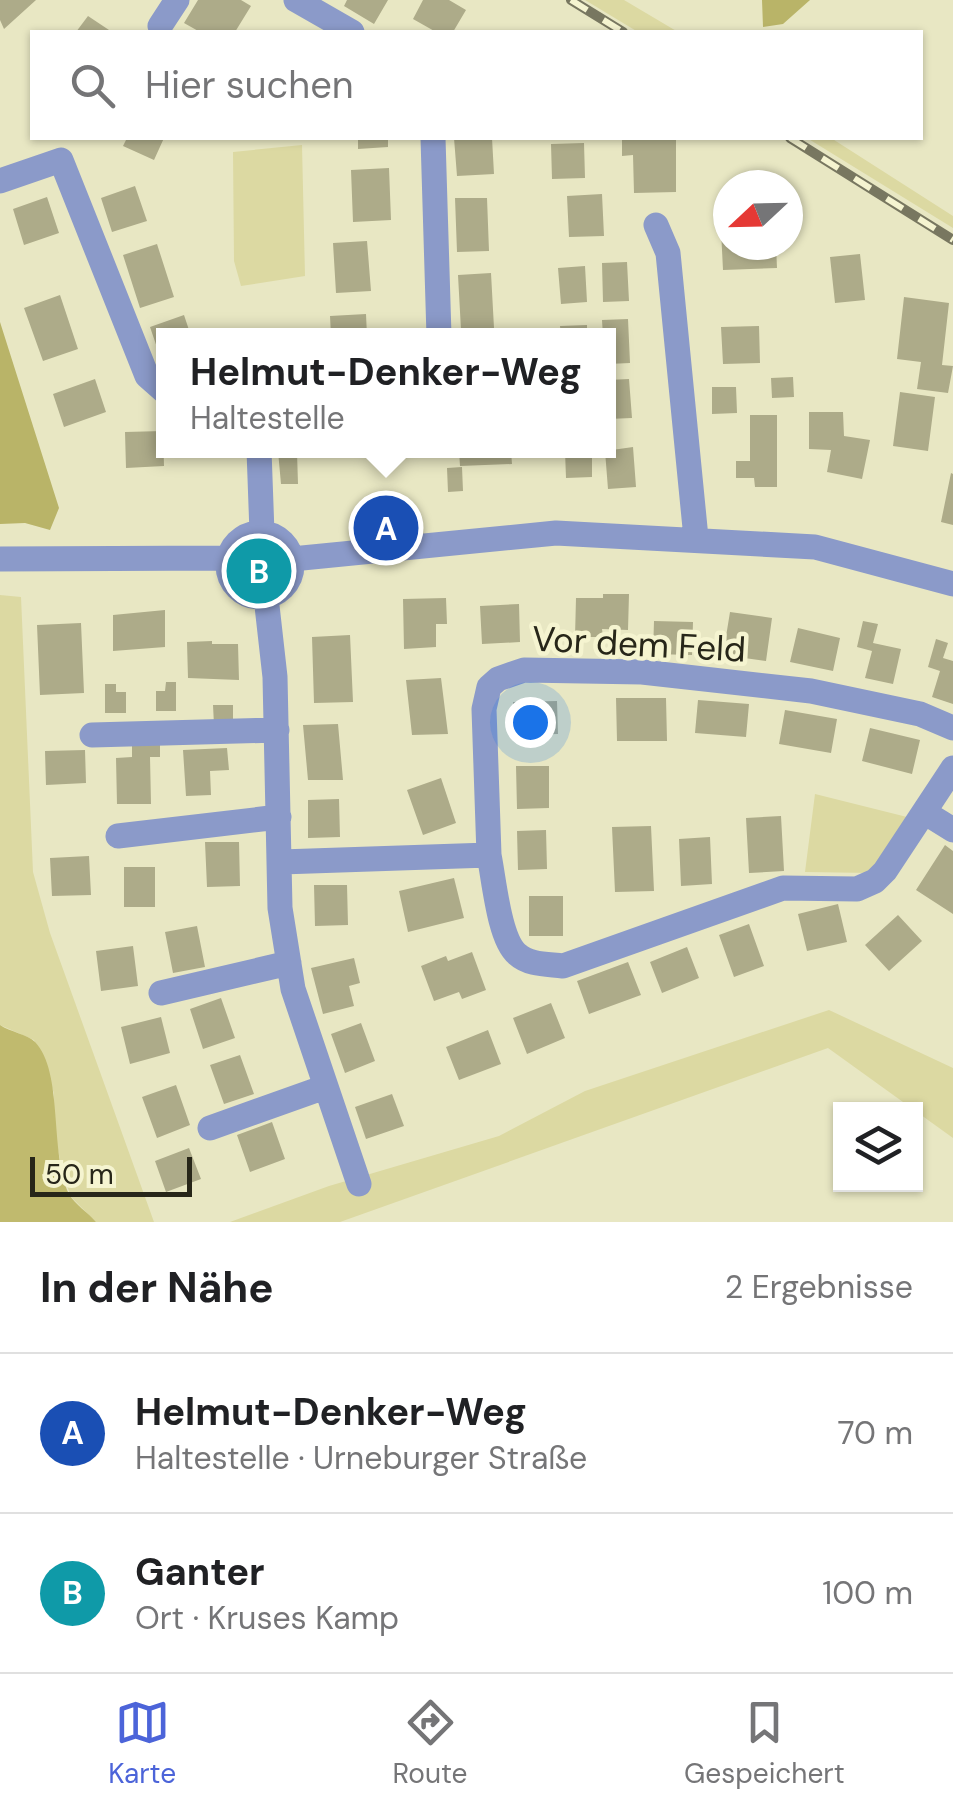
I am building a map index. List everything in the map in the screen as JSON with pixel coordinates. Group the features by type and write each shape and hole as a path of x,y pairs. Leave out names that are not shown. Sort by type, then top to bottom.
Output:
{"street":[{"path":"160,26 177,0"},
{"path":"296,0 348,30"},
{"path":"433,140 440,328"},
{"path":"0,181 61,160 148,376 156,384"},
{"path":"656,225 668,254 696,538"},
{"path":"260,458 262,533"},
{"path":"262,533 280,540 292,560 288,582 266,597 248,595 234,585 228,573 228,558 242,538 262,533"},
{"path":"292,560 556,533 696,538 815,547 953,584"},
{"path":"0,559 228,558"},
{"path":"266,597 275,677 280,908 293,989 358,1184"},
{"name":"Vor dem Feld","path":"953,728 920,714 811,691 642,672 524,670 498,679 488,688 484,709 489,854 508,943 519,956 538,964 563,966 784,888 857,889 875,881 885,871 953,768"},
{"path":"92,735 276,730"},
{"path":"924,812 953,830"},
{"path":"118,836 279,816"},
{"path":"280,862 489,854"},
{"path":"160,992 289,963"},
{"path":"210,1128 325,1087"}],"shaded area":[{"path":"585,0 624,0 675,30 635,30"},
{"path":"762,0 810,0 783,24 763,27"},
{"path":"810,140 834,140 953,216 953,228"},
{"path":"302,145 305,276 241,286 234,261 233,152"},
{"path":"0,322 59,508 50,530 25,523 0,524"},
{"path":"0,595 21,597 33,872 50,933 154,1222 96,1222 71,1197 54,1131 54,1093 34,1040 0,1025"},
{"path":"815,794 907,817 872,873 805,872"},
{"path":"829,1010 953,1068 953,1138 923,1116 923,1102 903,1102 828,1048 340,1222 230,1222 329,1186 499,1136 585,1091"},
{"path":"0,1025 32,1039 44,1055 53,1092 63,1177 69,1194 96,1222 0,1222"}],"building":[{"path":"0,0 36,0 4,29"},
{"path":"198,0 241,0 251,6 236,30 196,30 184,23"},
{"path":"347,0 388,0 374,24 344,6"},
{"path":"423,0 449,0 466,10 454,30 432,30 413,19"},
{"path":"88,16 109,30 78,30"},
{"path":"126,140 163,140 154,160 123,146"},
{"path":"358,140 388,140 388,147 358,149"},
{"path":"454,140 492,140 494,174 457,176"},
{"path":"622,140 676,140 676,192 634,193 633,155 622,156"},
{"path":"584,143 585,178 552,179 551,144"},
{"path":"389,168 391,220 353,222 351,170"},
{"path":"135,186 147,221 112,232 101,198"},
{"path":"602,194 604,236 569,237 567,196"},
{"path":"47,197 59,233 24,245 13,209"},
{"path":"455,198 487,198 489,251 457,252"},
{"path":"367,241 371,291 336,293 333,243"},
{"path":"157,244 174,297 140,308 123,255"},
{"path":"860,254 865,300 835,303 830,257"},
{"path":"722,260 777,260 777,268 723,270"},
{"path":"627,262 629,301 603,302 602,263"},
{"path":"585,266 587,302 561,304 558,268"},
{"path":"491,273 494,328 461,328 458,275"},
{"path":"60,295 78,349 43,361 24,308"},
{"path":"904,297 949,303 942,365 953,366 948,393 917,389 921,362 897,359"},
{"path":"366,314 367,328 331,328 330,316"},
{"path":"184,315 188,328 156,328 156,345 150,327"},
{"path":"628,319 630,363 616,364 616,328 602,328 602,320"},
{"path":"587,325 587,328 560,328"},
{"path":"759,326 760,363 723,364 721,327"},
{"path":"793,377 794,397 772,398 771,378"},
{"path":"95,379 106,412 64,427 53,394"},
{"path":"629,379 632,418 616,419 616,380"},
{"path":"712,387 736,387 737,413 712,414"},
{"path":"900,392 935,397 928,451 893,446"},
{"path":"809,412 843,412 844,436 870,440 862,479 827,472 831,450 809,449"},
{"path":"750,415 777,415 777,487 755,487 754,478 736,478 736,461 750,461"},
{"path":"156,431 156,458 164,458 164,466 126,468 125,432"},
{"path":"633,447 636,487 608,489 606,458 616,458 616,449"},
{"path":"279,458 297,458 298,484 281,484"},
{"path":"459,458 512,458 512,464 460,466"},
{"path":"565,458 592,458 592,477 566,478"},
{"path":"462,467 463,491 448,492 447,468"},
{"path":"953,474 953,525 941,522"},
{"path":"603,594 629,594 628,630 602,629 603,637 575,637 576,598 603,598"},
{"path":"446,598 447,624 436,624 436,647 404,649 403,599"},
{"path":"519,604 520,642 482,644 480,606"},
{"path":"165,610 165,647 113,651 113,615"},
{"path":"730,612 772,618 766,661 723,655"},
{"path":"654,621 693,622 692,655 653,654"},
{"path":"863,621 878,624 873,643 901,649 893,684 865,678 872,651 857,647"},
{"path":"81,623 84,693 40,695 37,625"},
{"path":"798,628 840,638 833,671 790,662"},
{"path":"350,635 353,702 314,703 312,637"},
{"path":"936,639 948,643 943,658 953,661 953,704 932,697 940,671 928,667"},
{"path":"187,642 238,644 239,680 188,678"},
{"path":"441,678 448,734 412,735 406,680"},
{"path":"166,682 176,682 176,711 156,711 156,691 165,691"},
{"path":"105,684 116,684 116,692 126,692 126,713 105,713"},
{"path":"616,698 666,698 667,741 617,741"},
{"path":"698,700 749,704 746,737 695,733"},
{"path":"557,701 558,734 513,735 513,702"},
{"path":"213,705 233,705 233,724 214,725"},
{"path":"785,710 837,719 831,753 779,744"},
{"path":"338,724 343,780 308,780 303,725"},
{"path":"870,728 920,740 912,774 862,761"},
{"path":"132,739 160,739 160,757 150,757 151,804 117,804 116,758 132,757"},
{"path":"227,748 229,770 210,771 211,795 186,796 183,750"},
{"path":"85,750 86,783 46,785 45,751"},
{"path":"516,766 549,766 549,808 517,809"},
{"path":"441,778 456,823 423,835 407,790"},
{"path":"339,799 340,837 308,838 308,800"},
{"path":"781,816 784,871 749,873 746,818"},
{"path":"651,826 654,891 615,892 612,827"},
{"path":"546,830 547,869 518,870 517,831"},
{"path":"710,837 712,884 681,886 679,839"},
{"path":"205,842 239,842 240,886 207,887"},
{"path":"945,845 953,851 953,914 916,890"},
{"path":"89,856 91,895 52,896 50,858"},
{"path":"124,867 155,867 155,907 124,907"},
{"path":"454,878 464,918 408,932 399,891"},
{"path":"314,885 347,885 348,925 315,926"},
{"path":"529,896 563,896 563,936 529,936"},
{"path":"838,904 847,942 807,951 798,914"},
{"path":"898,915 922,941 889,971 865,945"},
{"path":"749,924 764,966 734,977 719,935"},
{"path":"197,926 205,967 173,973 165,932"},
{"path":"133,946 138,986 101,991 96,951"},
{"path":"687,947 699,978 662,993 650,962"},
{"path":"472,952 486,990 462,999 459,992 434,1001 421,966 446,956 448,961"},
{"path":"354,958 360,983 349,986 354,1006 323,1014 311,968"},
{"path":"628,962 641,995 589,1014 577,981"},
{"path":"221,998 235,1038 203,1049 190,1009"},
{"path":"551,1003 565,1038 527,1054 513,1018"},
{"path":"161,1017 170,1053 130,1064 121,1027"},
{"path":"361,1023 375,1061 345,1073 331,1034"},
{"path":"488,1030 501,1064 459,1080 446,1047"},
{"path":"240,1055 254,1094 224,1104 210,1065"},
{"path":"176,1085 190,1125 157,1138 142,1097"},
{"path":"392,1094 404,1126 366,1139 355,1107"},
{"path":"272,1122 285,1159 250,1172 237,1135"},
{"path":"189,1148 201,1179 166,1192 155,1161"}],"railway":[{"path":"571,0 620,30"},
{"path":"793,140 953,240"}],"place":[{"name":"Helmut-Denker-Weg","path":"386,528"},
{"name":"Ganter","path":"259,571"}]}
